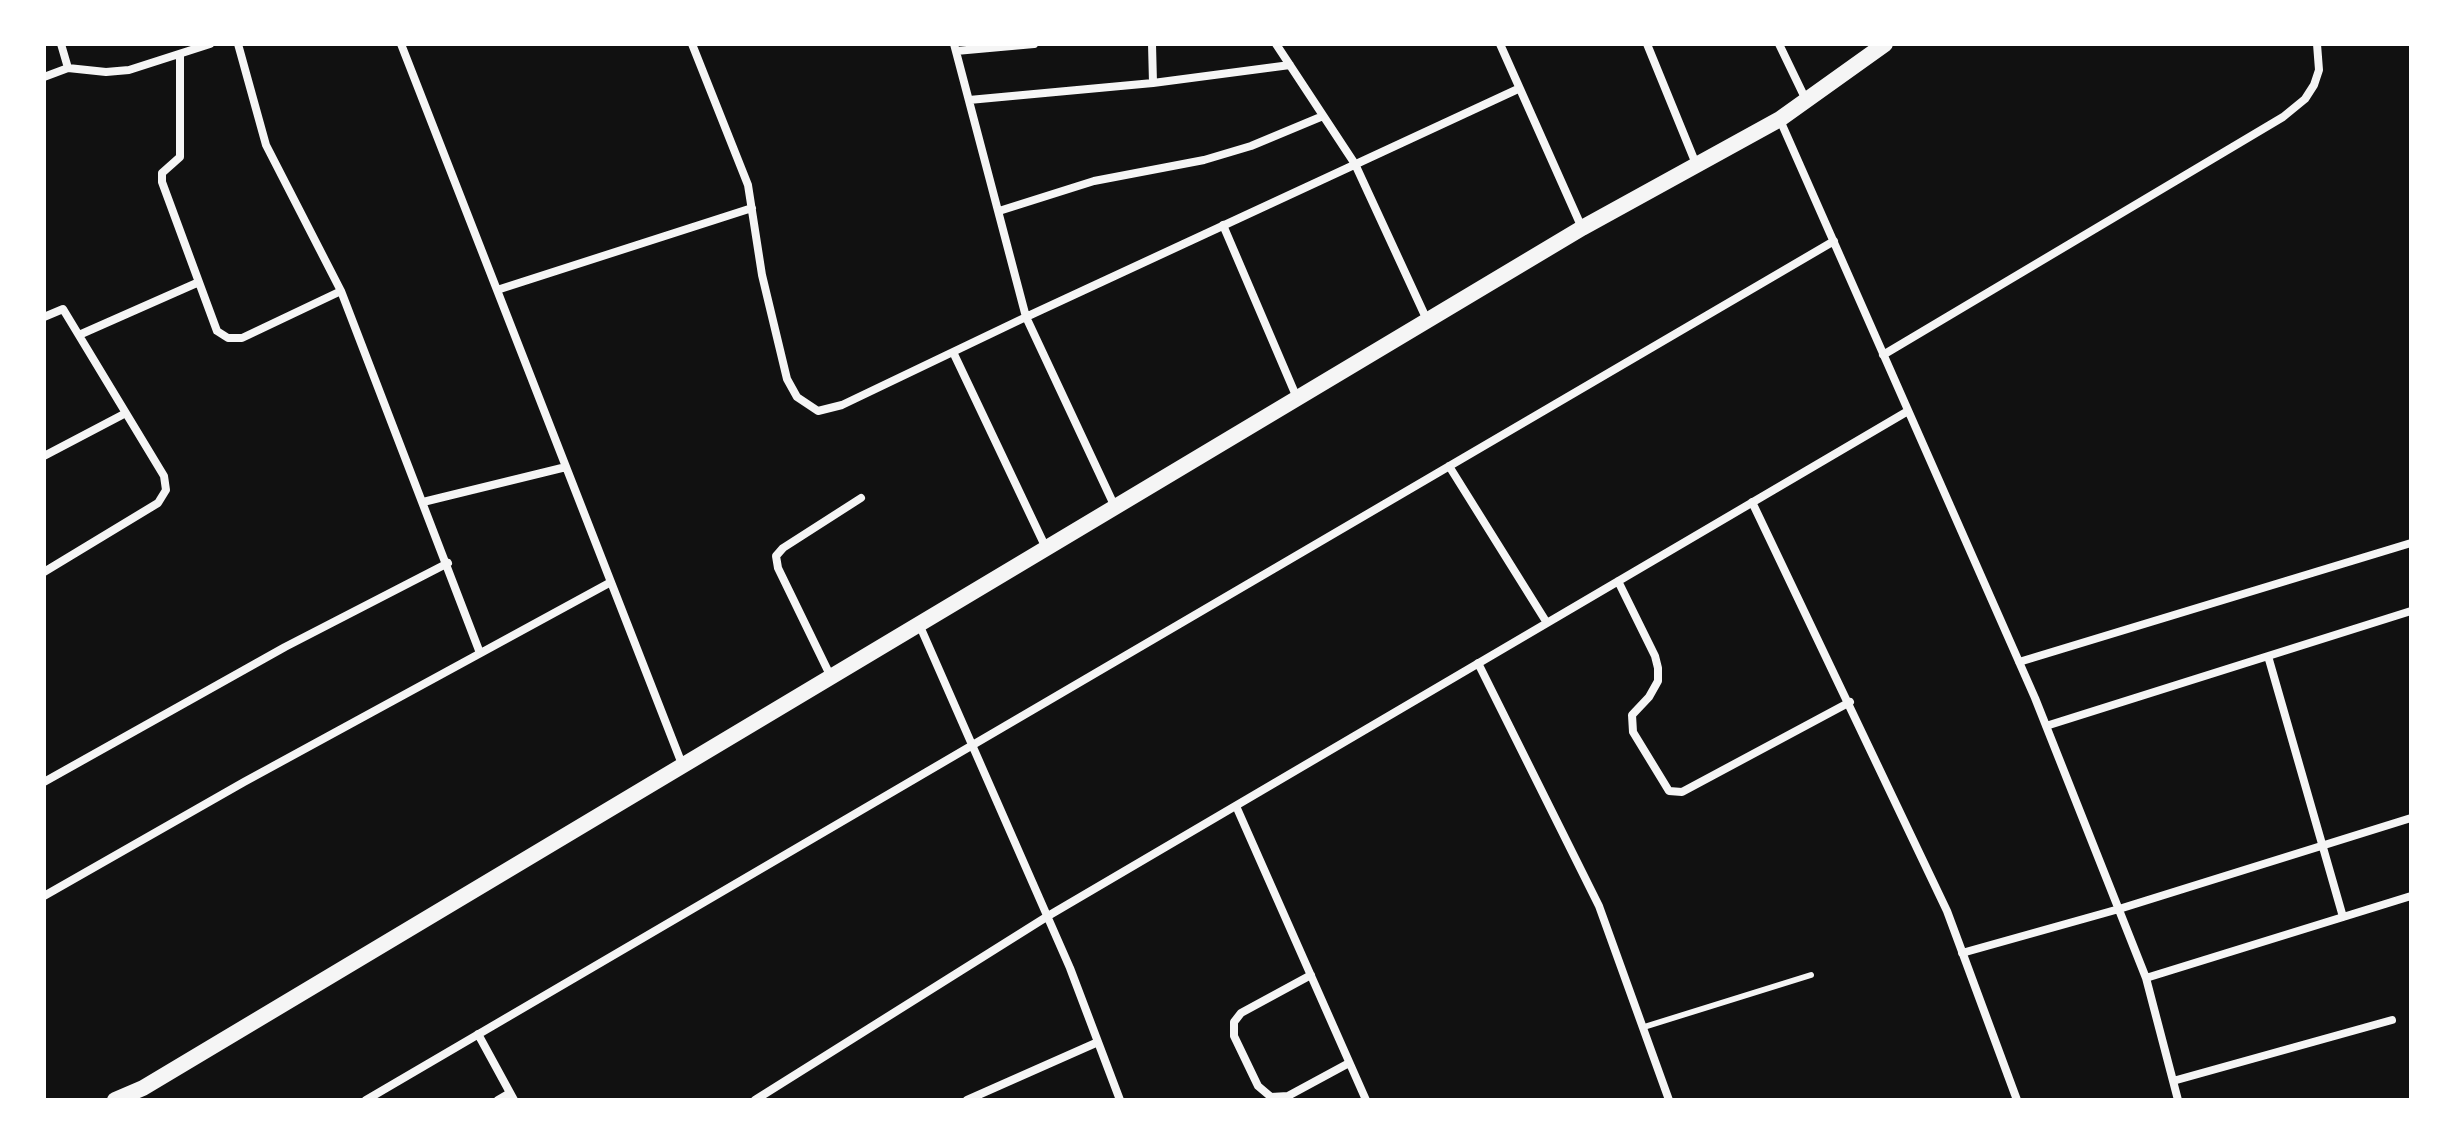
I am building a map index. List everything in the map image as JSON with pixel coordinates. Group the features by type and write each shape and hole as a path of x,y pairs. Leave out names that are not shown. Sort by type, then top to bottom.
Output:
{"main road":[{"path":"115,1100 146,1094 682,764 1582,228 1780,119 1885,44"}],"street":[{"path":"61,44 68,68"},
{"path":"44,77 68,68 106,72 180,56 210,44"},
{"path":"238,44 266,145 341,291 480,653"},
{"path":"401,44 682,764"},
{"path":"692,44 739,157 752,208 762,275 787,379 806,405 818,411 842,405 1518,89"},
{"path":"1034,44 955,48 1026,317 1116,508"},
{"path":"1152,44 1153,83"},
{"path":"1276,44 1355,164 1428,320"},
{"path":"1500,44 1582,228"},
{"path":"1647,44 1696,165"},
{"path":"1779,44 1806,100"},
{"path":"1883,355 2283,117 2305,99 2314,85 2319,70 2317,44"},
{"path":"180,56 180,157 162,173 162,182 217,331 228,338 242,338 341,291"},
{"path":"969,100 1153,83 1290,65"},
{"path":"999,211 1094,181 1204,160 1251,146 1323,116"},
{"path":"1780,119 2046,726 2146,978 2178,1100"},
{"path":"497,290 752,208"},
{"path":"1223,225 1298,399"},
{"path":"366,1100 1834,241"},
{"path":"79,335 199,282"},
{"path":"44,317 63,309 164,476 166,490 158,503 44,572"},
{"path":"953,352 1046,549"},
{"path":"755,1100 1048,916 1908,411"},
{"path":"44,456 124,414"},
{"path":"1449,466 1547,623"},
{"path":"423,502 566,467"},
{"path":"831,677 778,568 776,556 783,548 861,498"},
{"path":"1752,502 1947,911 2017,1100"},
{"path":"2019,662 2411,543"},
{"path":"44,782 285,647 448,563"},
{"path":"1618,581 1658,668 1658,681 1649,697 1632,715 1633,732 1669,791 1682,792 1850,702"},
{"path":"44,896 611,582"},
{"path":"2046,726 2411,611"},
{"path":"919,624 1048,916 1120,1100"},
{"path":"2268,656 2325,845 2343,917"},
{"path":"1478,663 1599,906 1669,1100"},
{"path":"1236,806 1366,1100"},
{"path":"1962,953 2119,909 2411,818"},
{"path":"2146,978 2411,896"},
{"path":"1311,975 1241,1013 1234,1022 1234,1036 1258,1086 1271,1097 1288,1096 1349,1063"},
{"path":"2173,1081 2392,1020"},
{"path":"478,1034 512,1096 498,1100"},
{"path":"967,1100 1098,1042"}],"lane":[{"path":"1644,1027 1811,975"}]}
